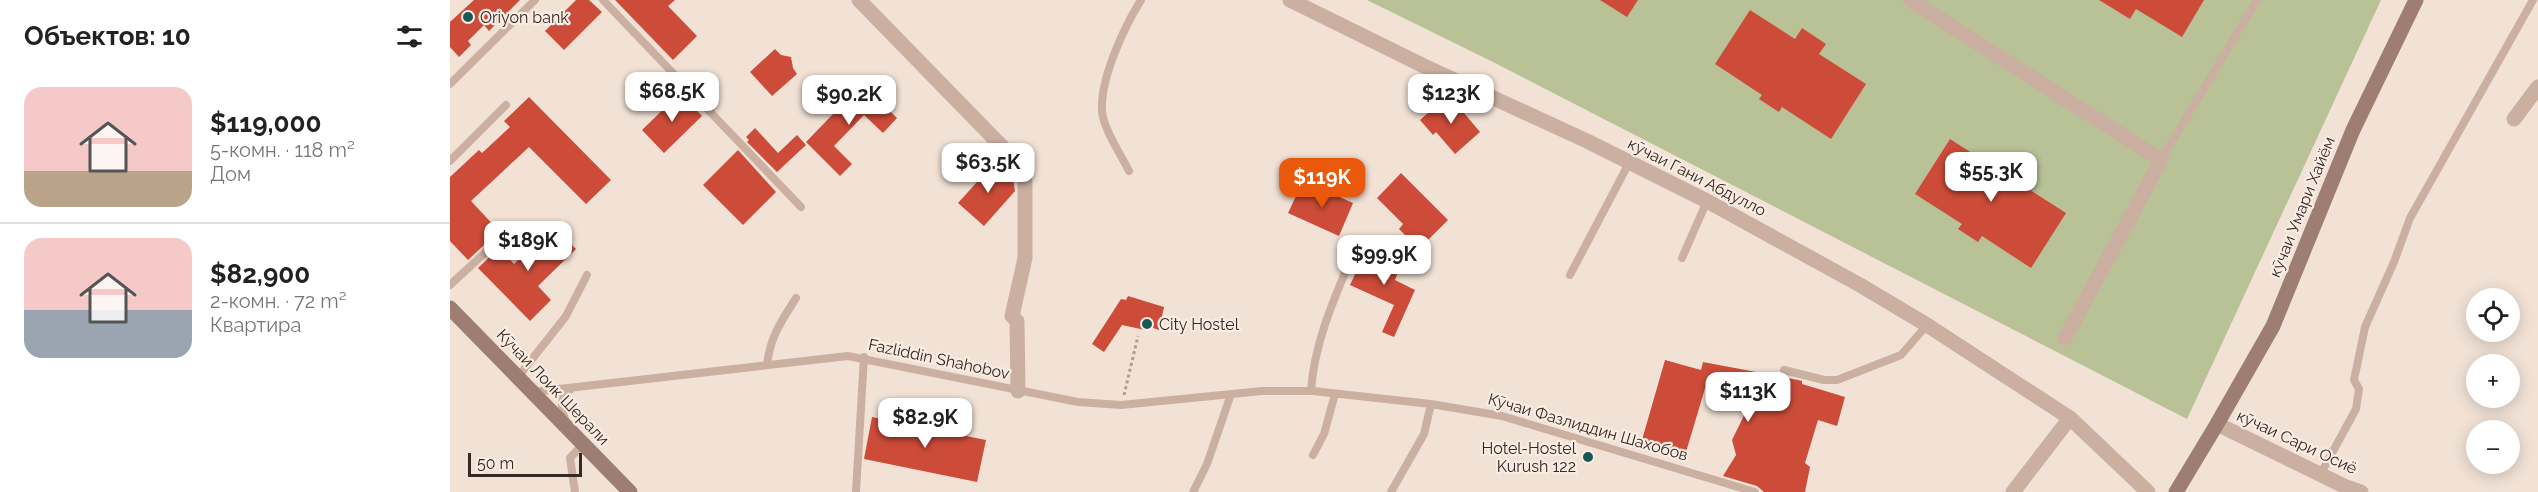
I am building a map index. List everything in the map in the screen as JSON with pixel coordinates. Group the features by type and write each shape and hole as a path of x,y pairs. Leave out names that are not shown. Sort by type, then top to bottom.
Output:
{"main road":[{"name":"кӯчаи Умари Хайём","path":"2175,492 2273,327 2353,130 2416,0"},
{"name":"Кӯчаи Лоик Шерали","path":"450,308 630,492"}],"street":[{"path":"859,0 1015,160 1025,181 1025,258 1012,316 1017,321 1018,391"},
{"name":"кӯчаи Гани Абдулло","path":"1290,0 1707,201 1860,285 1927,325 2070,418 2148,492"},
{"path":"1910,0 2161,160 2065,338"},
{"path":"2514,119 2538,87"},
{"path":"2013,492 2070,418"},
{"name":"кӯчаи Сари Осиё","path":"2217,424 2361,492"}],"lane":[{"path":"450,84 536,0"},
{"path":"603,0 801,207"},
{"path":"1128,171 1106,124 1102,109 1115,52 1140,0"},
{"path":"2161,160 2257,0"},
{"path":"2320,474 2356,409 2359,389 2354,380 2365,327 2394,262 2410,218 2487,86 2533,0"},
{"path":"450,161 506,105"},
{"path":"1570,275 1629,163"},
{"path":"1682,258 1707,201"},
{"path":"450,285 502,237"},
{"path":"1311,391 1312,370 1322,336 1354,249"},
{"path":"518,377 566,316 587,274"},
{"path":"767,364 770,343 775,331 796,298"},
{"path":"1784,370 1824,380 1837,380 1901,355 1927,325"},
{"name":"Fazliddin Shahobov","path":"533,392 848,356 864,357 1078,402 1121,405 1231,394"},
{"path":"856,492 864,357"},
{"path":"570,430 563,416 562,403 567,391 574,387"},
{"name":"Кӯчаи Фазлиддин Шахобов","path":"1231,394 1311,391 1431,404 1532,424 1755,492"},
{"path":"1193,492 1207,464 1231,394"},
{"path":"1313,454 1324,434 1335,394"},
{"path":"1391,492 1424,434 1431,404"},
{"path":"574,492 570,458 583,444"}],"path":[{"path":"1121,405 1138,336"}],"green space":[{"path":"1367,0 2381,0 2187,419 1495,63"}],"building":[{"path":"474,0 520,0 489,31 484,25 468,41 471,45 459,57 450,47 450,22"},
{"path":"576,0 589,0 602,12 564,50 545,31"},
{"path":"615,0 675,0 668,6 697,36 673,60"},
{"path":"1600,0 1638,0 1627,17"},
{"path":"2099,0 2204,0 2182,37 2136,9 2130,19"},
{"path":"1750,10 1795,39 1802,28 1826,44 1819,54 1866,84 1831,139 1782,107 1779,112 1759,99 1762,95 1715,64"},
{"path":"775,49 781,55 791,57 797,74 772,96 750,72"},
{"path":"862,84 897,118 883,133 864,115 834,146 852,164 840,176 806,142"},
{"path":"680,93 702,116 664,153 642,130"},
{"path":"1449,95 1480,132 1455,154 1436,132 1433,135 1420,120"},
{"path":"529,97 611,180 586,204 529,147 471,201 499,231 468,260 450,241 450,177 479,150 482,153 510,127 504,121"},
{"path":"755,128 778,153 797,135 806,145 777,172 747,142 749,140 746,137"},
{"path":"1950,139 1995,168 2002,157 2026,173 2019,183 2066,213 2031,268 1982,236 1978,242 1958,229 1962,224 1915,194"},
{"path":"738,150 776,192 743,225 703,185"},
{"path":"996,163 1013,179 1015,191 984,226 958,203 977,182 973,178 982,168 987,173"},
{"path":"1401,173 1448,220 1419,249 1399,229 1403,224 1377,198"},
{"path":"1308,183 1353,203 1339,236 1288,213 1297,194 1302,196"},
{"path":"553,226 576,249 538,286 551,300 530,321 478,268 499,248 514,264"},
{"path":"1372,246 1384,251 1380,258 1400,267 1395,280 1415,290 1394,337 1382,332 1394,305 1350,285 1366,251 1370,252"},
{"name":"City Hostel","path":"1128,296 1164,307 1159,330 1147,326 1145,330 1122,325 1104,352 1092,344 1121,299 1126,300"},
{"path":"1665,360 1701,370 1703,362 1798,380 1802,381 1802,384 1845,397 1837,426 1818,420 1805,463 1810,467 1805,492 1764,492 1757,486 1723,476 1736,455 1732,440 1759,385 1709,375 1686,452 1642,440"},
{"path":"872,417 986,440 977,482 864,459"}],"place":[{"name":"Oriyon bank","path":"468,17"},
{"name":"City Hostel","path":"1147,324"},
{"name":"Hotel-Hostel Kurush 122","path":"1588,457"}]}
